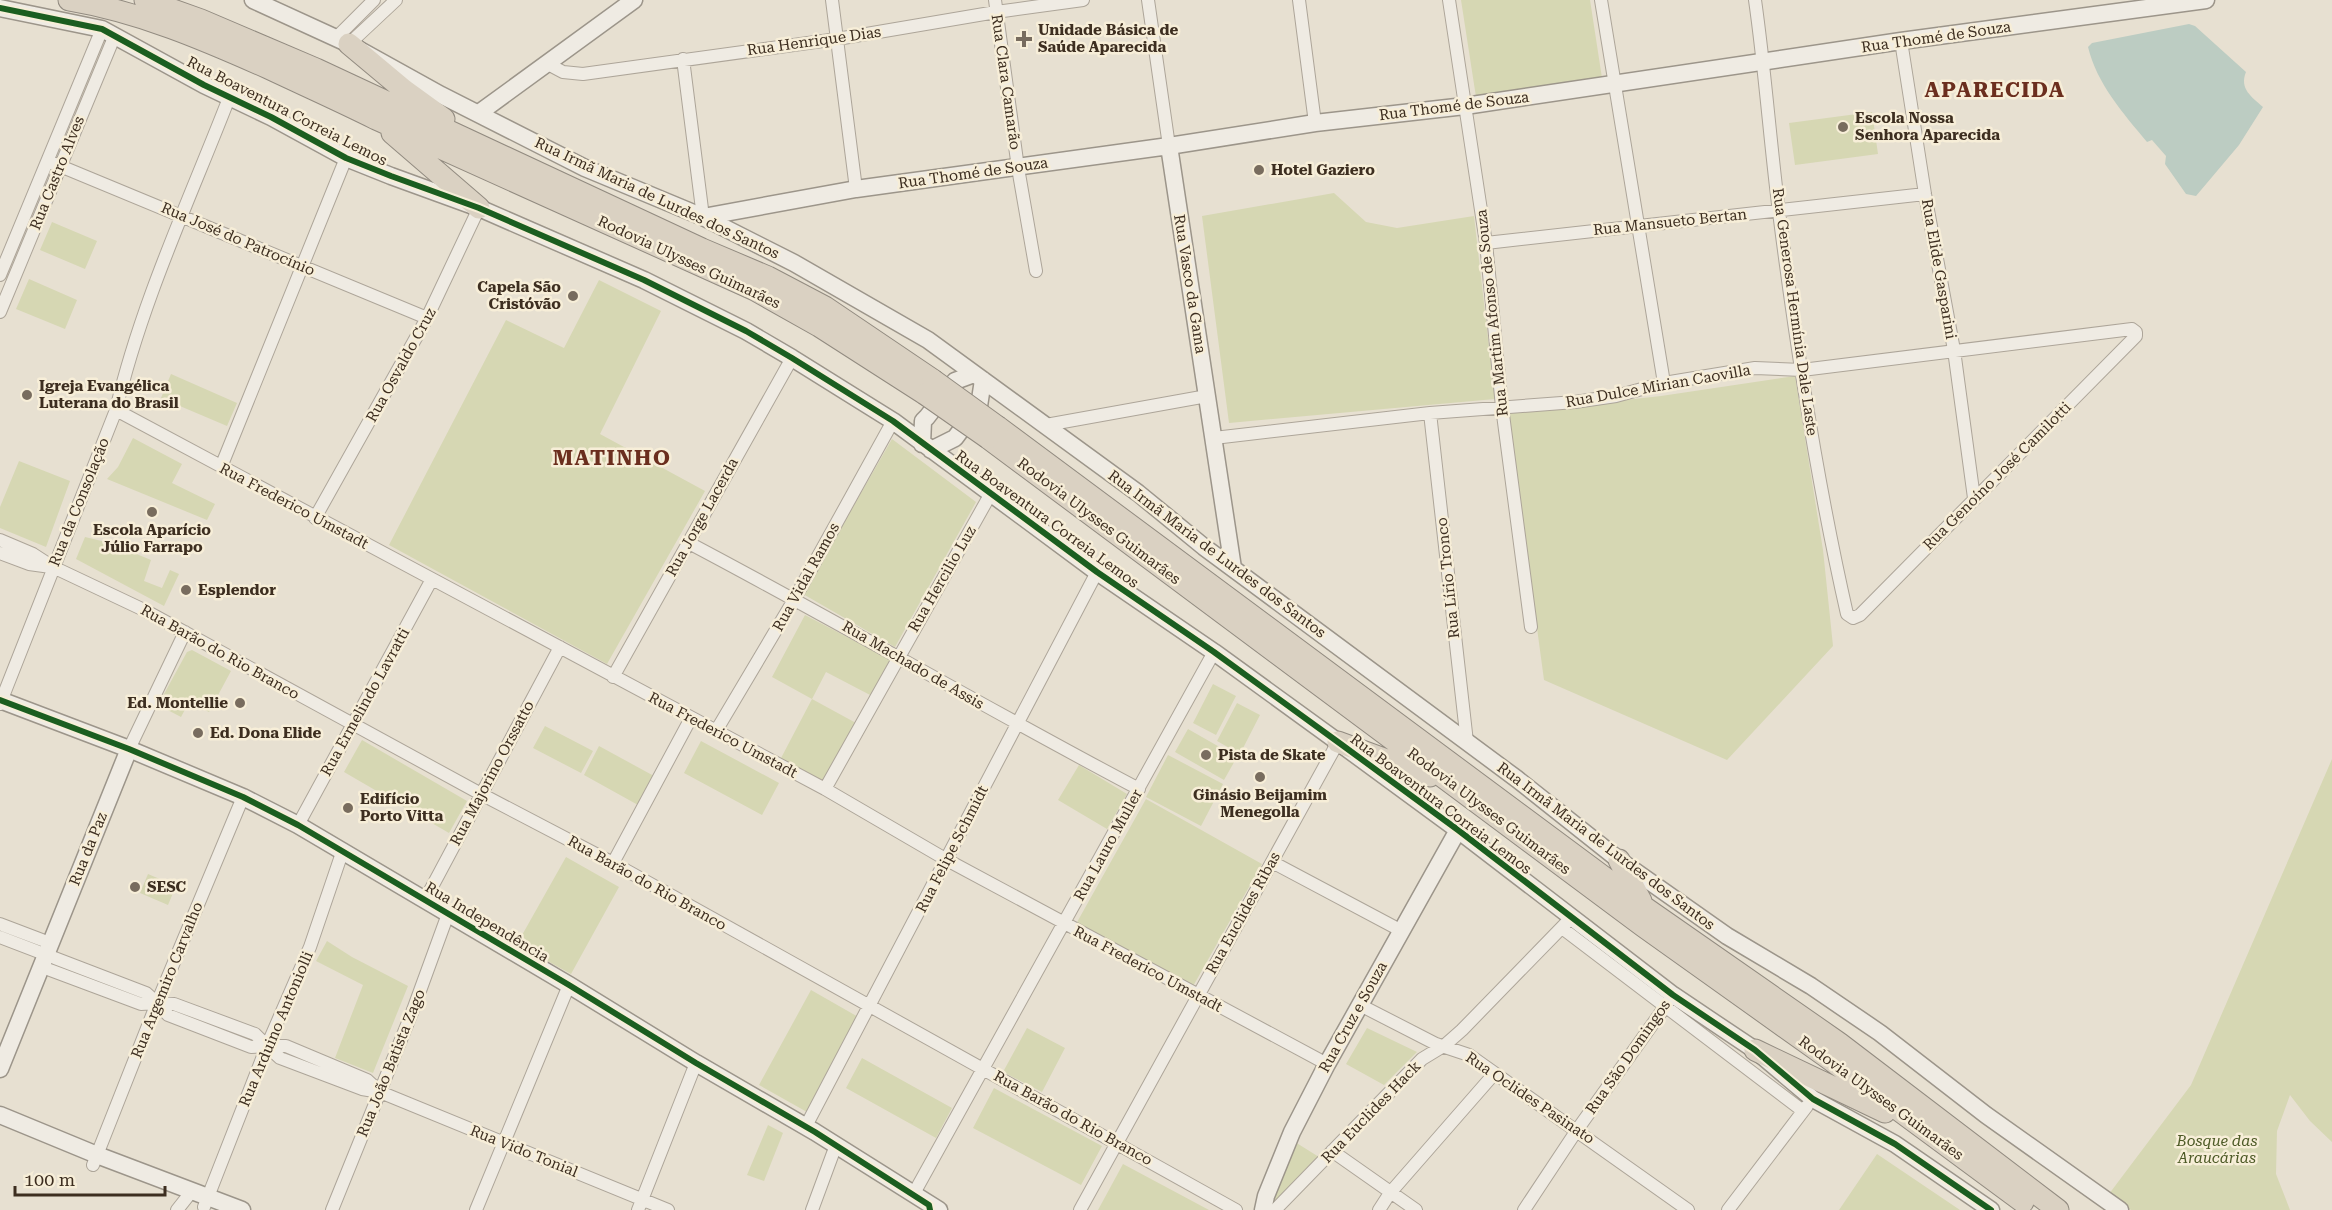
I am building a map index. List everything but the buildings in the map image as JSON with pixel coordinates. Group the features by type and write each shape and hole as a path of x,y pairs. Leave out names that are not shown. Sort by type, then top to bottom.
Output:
{"highway":[{"name":"Rodovia Ulysses Guimarães","path":"69,0 119,11 199,36 376,119 754,290 929,387"},
{"name":"Rodovia Ulysses Guimarães","path":"145,0 201,20 316,69 488,151 768,277 825,307 929,387 1644,907 1839,1043 2058,1210"},
{"path":"343,41 404,90 488,151"},
{"path":"376,119 479,208"},
{"name":"Rodovia Ulysses Guimarães","path":"993,432 1453,784 1643,926 2033,1210"},
{"path":"1338,742 1453,784"},
{"path":"1619,860 1644,907"},
{"path":"1755,1050 1927,1132"}],"street":[{"name":"Rua Irmã Maria de Lurdes dos Santos","path":"253,0 343,41 585,168 704,217 794,263 928,340 1138,493 1233,568 1467,742 1619,860 1727,936 1811,986 1880,1033 1986,1115 2120,1210"},
{"path":"343,41 374,0"},
{"path":"343,41 396,0"},
{"path":"479,113 634,0"},
{"path":"832,0 856,189"},
{"name":"Rua Henrique Dias","path":"546,63 563,72 583,74 837,39 996,6 1083,0"},
{"name":"Rua Vasco da Gama","path":"1148,0 1233,568"},
{"path":"1299,0 1315,123"},
{"name":"Rua Martim Afonso de Souza","path":"1449,0 1486,243 1502,407 1532,627"},
{"path":"1601,0 1664,383"},
{"name":"Rua Generosa Hermínia Dale Laste","path":"1755,0 1764,61 1779,211 1802,370 1832,546 1847,614 1853,618"},
{"name":"Rua Thomé de Souza","path":"704,217 856,189 1018,168 1315,123 1465,106 1901,41 2206,0"},
{"name":"Rua Clara Camarão","path":"996,6 1018,168 1036,271"},
{"name":"Rua Boaventura Correia Lemos","path":"0,8 109,32 229,98 271,117 346,158 479,208 644,280 746,331 792,358 898,425 990,495 1214,652 1458,830 1567,923 1669,1000 1755,1050 1808,1105 1895,1144 1990,1210"},
{"name":"Rua Castro Alves","path":"0,275 67,113 89,77 109,32"},
{"name":"Rua Elide Gasparini","path":"1901,41 1925,194 1954,350 1974,498"},
{"path":"683,59 704,217"},
{"name":"Rua Castro Alves","path":"0,312 80,118 89,77"},
{"name":"Rua da Consolação","path":"0,701 116,410 124,375 154,285 229,98"},
{"path":"67,113 80,118"},
{"path":"221,467 346,158"},
{"name":"Rua José do Patrocínio","path":"48,161 428,318"},
{"name":"Rua Mansueto Bertan","path":"1486,243 1925,194"},
{"name":"Rua Osvaldo Cruz","path":"315,518 428,318 479,208"},
{"path":"21,225 34,229"},
{"path":"0,275 13,280"},
{"name":"Rua Dulce Mirian Caovilla","path":"1214,438 1430,413 1575,402 1616,396 1664,383 1755,368 1802,370 2132,329 2136,332"},
{"name":"Rua Genoíno José Camilotti","path":"1853,618 1860,615 2136,336 2136,332"},
{"name":"Rua Jorge Lacerda","path":"613,677 792,358"},
{"path":"953,358 955,381"},
{"path":"898,425 923,421 955,381 979,377 979,406 956,438 956,468"},
{"path":"1046,425 1207,396"},
{"path":"979,406 1006,397"},
{"name":"Rua Frederico Umstadt","path":"116,410 825,789 947,860 1327,1064"},
{"name":"Rua Lírio Tronco","path":"1430,413 1467,742"},
{"path":"923,421 927,447 956,438"},
{"name":"Rua Vidal Ramos","path":"716,731 898,425"},
{"name":"Rua Hercilio Luz","path":"825,789 990,495"},
{"name":"Rua Barão do Rio Branco","path":"0,540 33,554 52,567 144,610 353,725 613,863 1236,1210"},
{"name":"Rua Machado de Assis","path":"687,542 795,598 1017,724 1139,789"},
{"name":"Rua Barão do Rio Branco","path":"0,553 28,564 52,567"},
{"name":"Rua Felipe Schmidt","path":"806,1126 1097,572"},
{"name":"Rua Ermelindo Lavratti","path":"298,825 432,579"},
{"name":"Rua da Paz","path":"0,1069 129,748 185,632"},
{"name":"Rua Majorino Orssatto","path":"425,900 560,647"},
{"name":"Rua Lauro Muller","path":"913,1195 1214,652"},
{"name":"Rua Independência","path":"0,701 129,748 243,797 298,825 836,1144 933,1208"},
{"path":"613,863 691,718"},
{"name":"Rua Euclides Ribas","path":"1080,1210 1338,742"},
{"name":"Rua Argemiro Carvalho","path":"95,1160 157,1003 243,797"},
{"name":"Rua Cruz e Souza","path":"1263,1210 1266,1196 1292,1132 1327,1064 1458,830"},
{"name":"Rua Arduino Antoniolli","path":"197,1203 310,947 343,850"},
{"path":"1272,862 1401,930"},
{"name":"Rua João Batista Zago","path":"332,1210 413,1010 448,914"},
{"name":"Rua Euclides Hack","path":"1275,1210 1422,1059 1445,1046 1567,923"},
{"path":"0,924 46,955"},
{"path":"0,937 46,955"},
{"name":"Rua Vido Tonial","path":"46,955 146,993 168,1015 215,1026 251,1047 267,1046 280,1058 327,1070 362,1089 380,1092 504,1143 640,1205 668,1210"},
{"name":"Rua Vido Tonial","path":"46,955 100,989 141,1004 157,1003"},
{"path":"100,989 104,976"},
{"path":"476,1210 569,985"},
{"path":"1669,1000 1808,1105 1728,1210"},
{"name":"Rua São Domingos","path":"1524,1210 1577,1130 1669,1000"},
{"name":"Rua Oclides Pasinato","path":"1360,1005 1436,1044 1469,1055 1688,1210"},
{"path":"640,1205 696,1063"},
{"path":"1378,1210 1390,1193 1494,1074"},
{"path":"0,1115 46,1139 197,1203 242,1210"},
{"path":"0,1126 46,1139"},
{"path":"812,1210 836,1144"},
{"path":"1332,1151 1416,1210"}],"green space":[{"path":"1461,0 1590,0 1602,78 1476,97"},
{"path":"1872,112 1878,154 1795,165 1789,123"},
{"path":"1334,193 1366,222 1397,228 1474,216 1495,399 1229,423 1202,216"},
{"path":"52,222 97,241 85,269 40,250"},
{"path":"29,279 77,300 65,329 16,309"},
{"path":"599,280 661,311 600,434 705,491 607,664 389,545 506,320 564,348"},
{"path":"171,374 237,403 227,426 161,398"},
{"path":"1795,376 1823,550 1833,646 1727,760 1544,680 1508,413 1661,396"},
{"path":"133,438 182,464 172,483 215,504 207,520 107,479 118,467"},
{"path":"892,439 976,502 895,647 803,594"},
{"path":"19,461 70,481 46,547 0,528 0,507"},
{"path":"85,537 110,543 151,560 144,581 162,588 170,570 179,574 164,606 76,559"},
{"path":"805,615 891,660 872,696 826,672 812,699 772,677"},
{"path":"192,650 231,671 209,712 189,702 181,717 158,705 187,652"},
{"path":"1213,684 1236,696 1216,735 1193,723"},
{"path":"812,699 856,723 825,783 780,760"},
{"path":"1237,703 1260,715 1240,754 1217,741"},
{"path":"545,726 593,751 581,773 533,748"},
{"name":"Pista de Skate","path":"1188,729 1237,757 1224,780 1175,752"},
{"path":"362,740 467,801 449,833 344,772"},
{"path":"701,741 779,783 762,815 684,773"},
{"path":"599,746 654,776 638,805 584,775"},
{"path":"1168,755 1223,784 1201,826 1146,797"},
{"name":"Bosque das Araucárias","path":"2332,759 2332,1142 2310,1121 2290,1095 2277,1131 2276,1174 2290,1210 2131,1210 2109,1194 2191,1085"},
{"path":"1079,765 1127,794 1107,829 1058,800"},
{"path":"1146,799 1262,864 1192,988 1076,924"},
{"path":"566,857 619,887 571,974 517,944"},
{"path":"148,874 176,886 168,905 140,893"},
{"path":"327,941 352,957 408,986 373,1073 335,1058 363,985 316,961"},
{"path":"811,990 860,1018 807,1112 759,1085"},
{"path":"1027,1028 1065,1048 1042,1092 1003,1072"},
{"path":"1367,1028 1417,1052 1384,1085 1346,1064"},
{"path":"862,1058 952,1108 936,1138 846,1088"},
{"path":"994,1088 1102,1146 1081,1185 973,1128"},
{"path":"768,1125 783,1133 764,1181 747,1175"},
{"path":"1295,1142 1319,1157 1271,1210 1266,1210"},
{"path":"1877,1154 1960,1210 1839,1210"},
{"path":"1123,1164 1209,1210 1098,1210"}],"shaded area":[{"path":"2189,24 2195,26 2246,72 2245,88 2263,107 2239,145 2196,196 2186,194 2165,164 2166,156 2152,140 2147,142 2120,109 2104,86 2088,47 2092,43"}],"cycle path":[{"path":"0,8 102,29 204,85 271,117 346,158 479,208 644,280 746,331 792,358 893,421 1097,572 1214,652 1458,830 1673,995 1755,1050 1813,1099 1895,1144 1991,1210"},
{"path":"0,700 129,749 243,797 298,825 815,1132 929,1205 930,1210"}],"place":[{"name":"Unidade Básica de Saúde Aparecida","path":"1024,39"},
{"name":"Escola Nossa Senhora Aparecida","path":"1843,127"},
{"name":"Hotel Gaziero","path":"1259,170"},
{"name":"Capela São Cristóvão","path":"573,296"},
{"name":"Igreja Evangélica Luterana do Brasil","path":"27,395"},
{"name":"Escola Aparício Júlio Farrapo","path":"152,512"},
{"name":"Esplendor","path":"186,590"},
{"name":"Ed. Montellie","path":"240,703"},
{"name":"Ed. Dona Elide","path":"198,733"},
{"name":"Pista de Skate","path":"1206,755"},
{"name":"Ginásio Beijamim Menegolla","path":"1260,777"},
{"name":"Edifício Porto Vitta","path":"348,808"},
{"name":"SESC","path":"135,887"}],"district":[{"name":"APARECIDA","path":"1995,90"},
{"name":"MATINHO","path":"612,458"}]}
